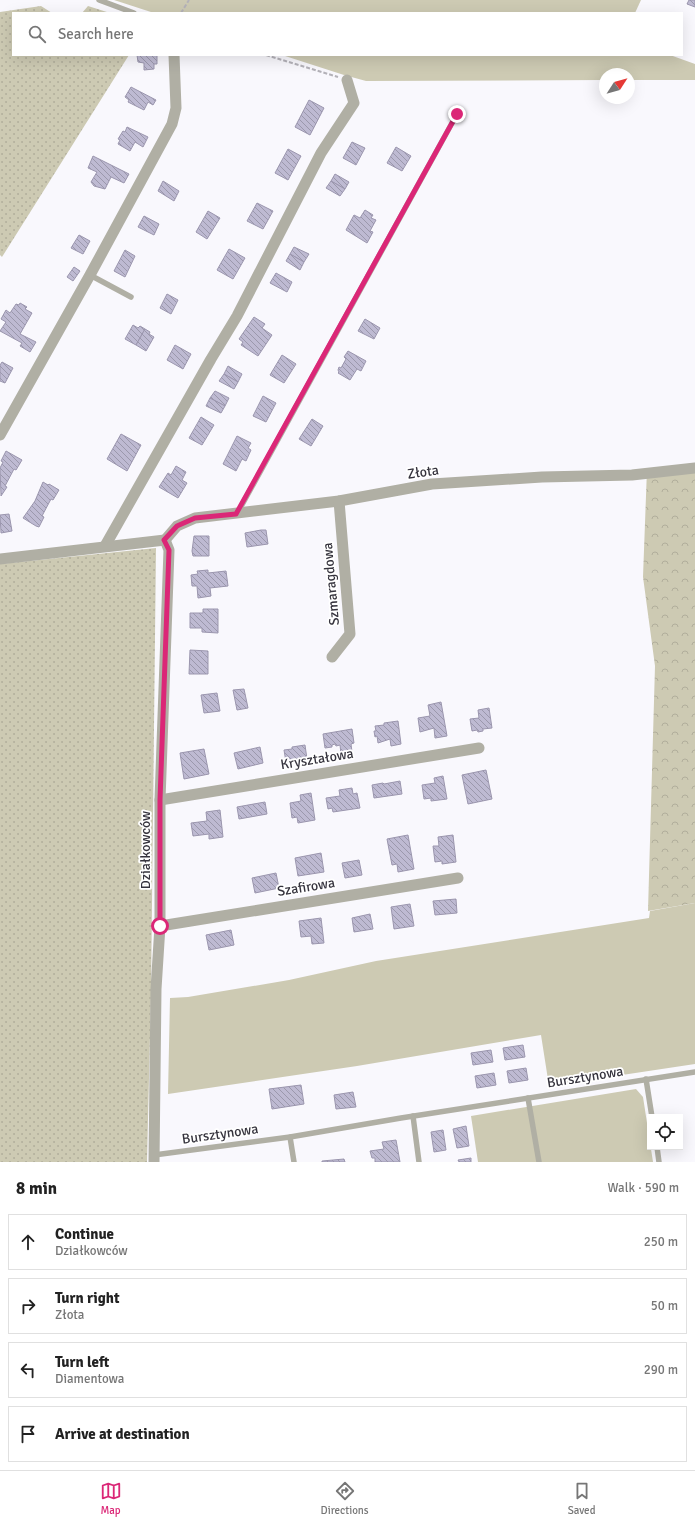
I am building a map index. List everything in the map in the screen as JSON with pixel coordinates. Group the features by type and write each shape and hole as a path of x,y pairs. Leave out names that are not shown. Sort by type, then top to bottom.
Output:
{"street":[{"path":"0,435 90,275 172,124 176,108 174,56"},
{"path":"105,546 237,316 321,153 354,103 347,80"},
{"name":"Złota","path":"164,540 177,526 195,518 339,501 432,484 542,477 632,475 695,468"},
{"name":"Szmaragdowa","path":"332,657 350,634 339,501"},
{"path":"0,559 164,540"},
{"name":"Działkowców","path":"154,1159 156,989 160,926 160,800 169,550 164,540"},
{"name":"Kryształowa","path":"160,800 479,748"},
{"name":"Szafirowa","path":"160,926 458,878"}],"lane":[{"path":"99,0 131,12"},
{"path":"236,514 457,114"},
{"path":"90,275 131,297"},
{"name":"Bursztynowa","path":"154,1159 412,1116 695,1072"},
{"path":"646,1079 652,1114"},
{"path":"528,1098 539,1162"},
{"path":"412,1116 420,1162"},
{"path":"290,1137 294,1162"},
{"path":"657,1150 659,1162"}],"path":[{"path":"182,12 189,0"},
{"path":"269,56 347,80"}],"green space":[{"path":"114,0 641,0 635,12 151,12"},
{"path":"41,6 50,12 12,12 12,56 128,56 2,257 0,255 0,12"},
{"path":"88,6 107,12 83,12"},
{"path":"285,56 673,56 695,64 695,80 635,80 635,68 599,68 599,80 366,81"},
{"path":"695,463 695,903 648,911 655,666 643,577 647,469"},
{"path":"156,548 151,994 147,1162 0,1162 0,564"},
{"path":"695,903 695,1064 549,1086 541,1035 357,1066 168,1094 170,998 188,997 289,980 376,961 649,918 650,911"},
{"path":"636,1089 643,1097 647,1123 647,1150 651,1150 653,1162 478,1162 471,1116"}],"building":[{"path":"689,0 695,0 695,7 687,4"},
{"path":"137,56 157,56 157,64 154,64 154,69 144,70 144,63 138,62"},
{"path":"131,87 156,100 153,105 148,102 144,110 128,102 129,100 125,97"},
{"path":"309,100 324,108 310,135 295,127"},
{"path":"127,127 148,137 143,147 135,142 130,151 118,144 120,140 118,139 123,131 125,132"},
{"path":"352,142 365,148 356,165 343,158"},
{"path":"396,147 411,156 402,171 387,163"},
{"path":"288,149 301,156 288,180 275,173"},
{"path":"93,156 129,174 124,183 111,177 105,189 94,186 91,182 97,172 88,168"},
{"path":"335,174 349,182 345,189 331,181"},
{"path":"163,181 179,191 174,201 158,191"},
{"path":"331,181 345,189 340,196 326,188"},
{"path":"257,203 273,211 263,229 247,221"},
{"path":"365,210 373,215 371,218 376,220 370,231 373,232 367,243 346,230 354,215 360,218"},
{"path":"208,211 220,218 207,239 196,232"},
{"path":"144,216 159,224 154,235 138,227"},
{"path":"79,235 90,241 83,254 71,248"},
{"path":"294,247 309,254 304,262 290,254"},
{"path":"229,249 245,258 233,279 217,270"},
{"path":"125,250 135,256 125,277 114,271"},
{"path":"290,254 304,262 300,270 286,261"},
{"path":"74,267 80,271 73,281 67,277"},
{"path":"276,273 292,282 287,292 270,283"},
{"path":"167,294 178,300 171,314 160,308"},
{"path":"20,303 27,307 25,309 32,313 20,334 36,342 30,352 20,346 22,343 0,331 6,322 1,319 6,310 10,313 16,304 19,305"},
{"path":"254,317 265,324 262,328 272,335 258,356 241,345 243,342 239,339"},
{"path":"365,319 380,328 374,339 358,331"},
{"path":"133,325 138,328 140,326 145,329 136,345 125,339"},
{"path":"145,329 154,337 146,351 136,345"},
{"path":"175,345 191,354 183,369 167,360"},
{"path":"348,351 366,361 361,371 357,369 350,380 338,373 339,367 341,368 346,359 344,357"},
{"path":"282,355 296,364 284,383 270,375"},
{"path":"2,362 13,368 5,383 0,381 0,365"},
{"path":"228,366 242,374 238,382 224,374"},
{"path":"224,374 238,382 234,389 219,381"},
{"path":"215,391 229,398 225,406 210,398"},
{"path":"263,396 276,403 266,422 253,416"},
{"path":"210,398 225,406 221,413 206,406"},
{"path":"201,417 214,425 202,445 189,438"},
{"path":"312,419 323,426 311,446 299,439"},
{"path":"121,434 141,445 127,471 107,459"},
{"path":"237,436 251,443 248,448 251,450 246,461 242,459 236,471 223,464"},
{"path":"6,451 22,460 16,470 14,469 5,486 7,487 1,496 0,468 3,462 1,461"},
{"path":"176,466 186,472 182,480 187,483 178,498 159,487 168,473 171,475"},
{"path":"43,482 59,490 53,500 51,499 42,516 44,517 39,527 23,518 35,501"},
{"path":"9,514 12,531 1,533 0,515"},
{"path":"266,530 268,544 247,547 245,533"},
{"path":"194,536 209,536 209,556 193,556 192,551"},
{"path":"208,570 208,573 226,571 228,586 210,588 211,596 198,598 197,586 192,586 191,575 198,574 197,571"},
{"path":"203,609 218,609 218,633 202,632 202,628 190,628 190,613 203,613"},
{"path":"190,650 208,651 208,674 189,674"},
{"path":"244,689 248,708 237,710 233,690"},
{"path":"217,693 220,711 204,713 201,695"},
{"path":"441,702 447,736 435,738 434,728 420,732 418,718 430,716 428,705"},
{"path":"489,708 492,728 483,729 483,731 478,732 477,730 472,731 470,719 479,718 478,710"},
{"path":"398,721 401,744 391,746 390,739 378,743 377,736 375,737 375,726"},
{"path":"352,729 354,743 351,744 352,752 341,754 340,745 336,746 335,744 332,745 332,747 325,748 323,734"},
{"path":"305,745 307,759 286,762 284,750"},
{"path":"260,747 263,763 238,769 234,753"},
{"path":"204,749 209,774 184,779 180,753"},
{"path":"486,770 492,799 468,804 462,775"},
{"path":"443,776 447,799 431,801 431,798 424,799 422,785 435,783 434,778"},
{"path":"400,781 402,794 374,798 372,785"},
{"path":"352,788 353,794 357,793 360,808 333,812 332,808 328,809 326,798 340,796 339,790"},
{"path":"311,793 315,820 298,823 297,817 292,818 290,803 301,801 300,795"},
{"path":"265,802 267,814 239,819 237,807"},
{"path":"220,810 223,837 209,839 209,834 193,836 191,823 207,821 206,812"},
{"path":"408,835 414,869 398,872 397,864 392,865 387,839"},
{"path":"453,835 456,862 442,864 442,861 435,862 433,846 439,846 438,837"},
{"path":"321,853 324,872 298,876 295,858"},
{"path":"359,860 362,875 345,878 342,863"},
{"path":"276,873 279,888 255,893 252,878"},
{"path":"456,899 457,913 435,915 433,901"},
{"path":"410,904 414,926 394,929 391,907"},
{"path":"370,914 373,929 354,932 352,918"},
{"path":"321,918 324,943 312,944 311,936 301,937 299,921"},
{"path":"231,930 234,945 209,950 206,935"},
{"path":"523,1045 525,1057 505,1060 503,1048"},
{"path":"491,1050 493,1062 473,1065 471,1053"},
{"path":"526,1068 528,1080 509,1083 507,1071"},
{"path":"494,1073 496,1085 477,1088 475,1076"},
{"path":"301,1085 304,1104 272,1109 269,1089"},
{"path":"353,1092 356,1107 336,1109 334,1095"},
{"path":"466,1126 469,1146 457,1148 453,1129"},
{"path":"443,1130 446,1150 434,1152 431,1132"},
{"path":"396,1140 400,1162 375,1162 375,1158 372,1158 370,1151 384,1149 382,1142"},
{"path":"471,1158 471,1162 459,1162 458,1160"},
{"path":"344,1159 345,1162 322,1162 322,1161"}],"route":[{"path":"160,926 160,800 169,550 164,540 177,526 195,518 236,514 457,114"}]}
